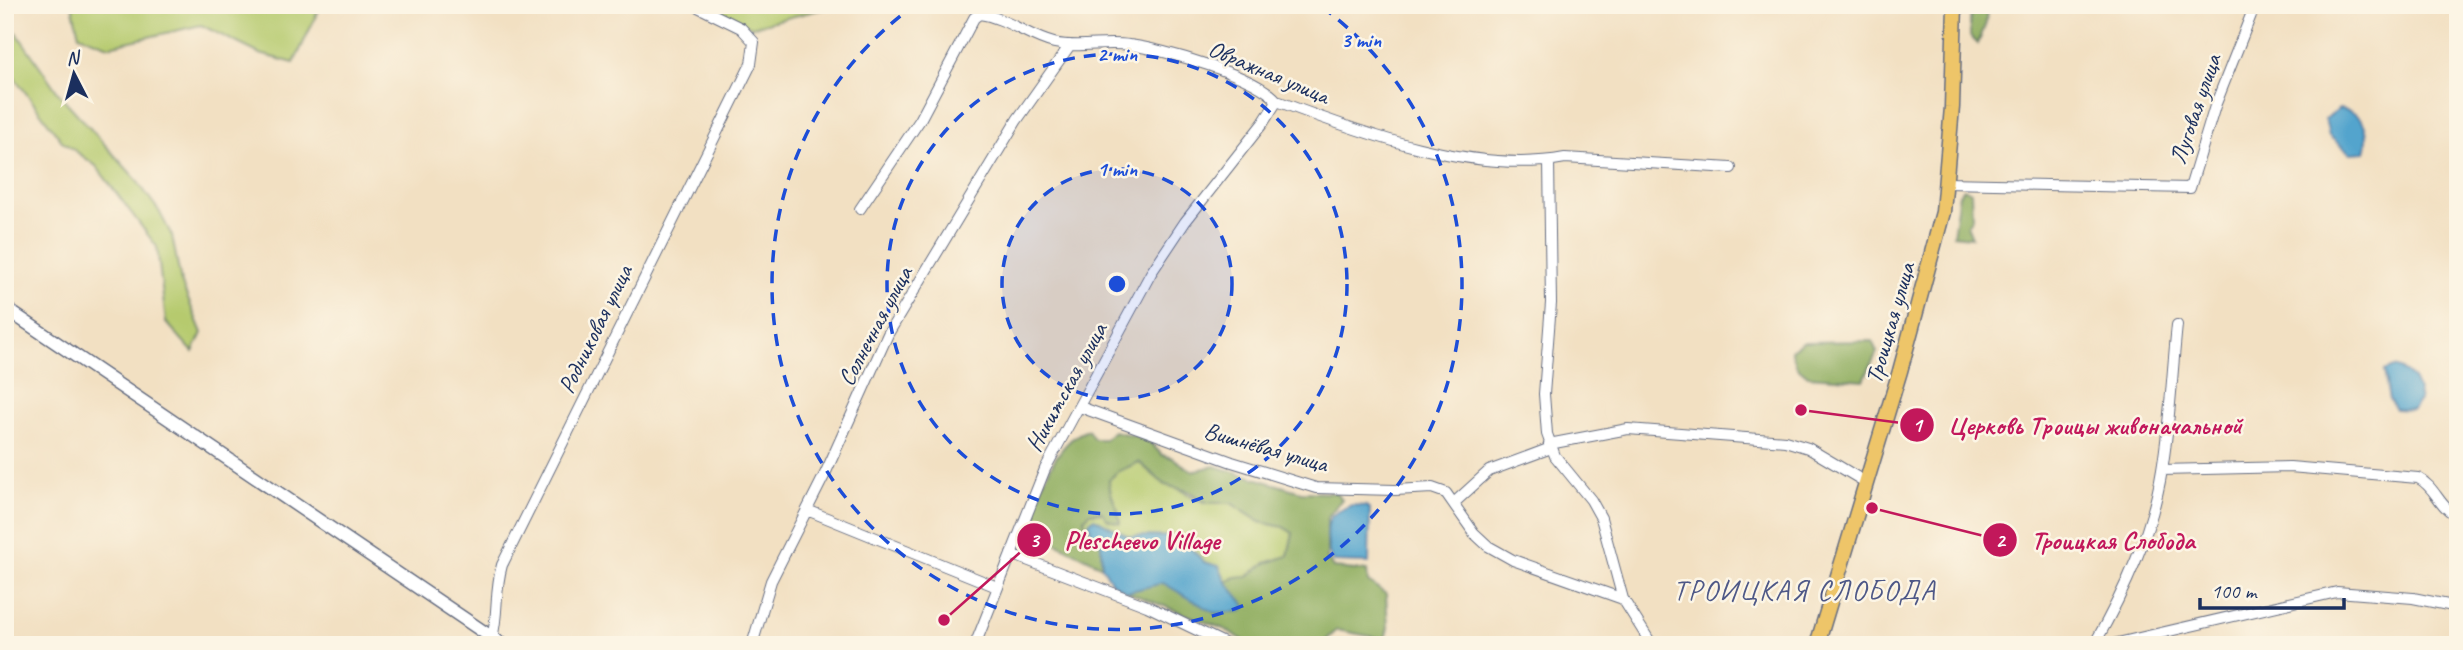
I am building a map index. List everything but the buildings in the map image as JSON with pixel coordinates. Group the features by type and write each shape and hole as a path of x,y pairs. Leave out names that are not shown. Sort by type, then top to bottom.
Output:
{"main road":[{"name":"Троицкая улица","path":"1817,645 1931,265 1947,183 1955,5"}],"street":[{"name":"Родниковая улица","path":"497,641 495,591 502,565 751,64 754,42 741,28 694,5"},
{"name":"Луговая улица","path":"1947,183 2190,188 2215,106 2256,5"},
{"name":"Овражная улица","path":"859,209 920,120 974,18 979,14 1053,43 1070,46 1128,44 1165,53 1230,73 1270,91 1278,101 1350,128 1461,158 1549,161 1565,158 1731,168"},
{"name":"Солнечная улица","path":"752,645 771,581 807,510 888,334 1017,120 1070,46"},
{"name":"Никитская улица","path":"975,645 1045,469 1151,273 1185,222 1264,123 1278,101"},
{"path":"1549,161 1551,303 1544,394 1550,446 1601,518 1614,575 1623,599 1652,645"},
{"path":"5,308 497,641"},
{"path":"2094,645 2127,583 2162,470 2177,325"},
{"name":"Вишнёвая улица","path":"1080,407 1232,462 1316,488 1432,488 1446,493 1455,502"},
{"path":"1623,599 1513,560 1488,547 1474,533 1455,502 1489,471 1550,446 1628,429 1785,441 1808,448 1867,483"},
{"path":"2162,470 2290,467 2418,478 2430,484 2447,511 2458,516"},
{"path":"807,510 998,587"},
{"path":"1011,554 1147,606 1228,645"},
{"path":"2109,645 2337,592 2413,598 2458,607"}],"green space":[{"path":"72,5 321,5 294,63 260,54 201,25 109,46 79,35"},
{"path":"706,5 838,5 751,27"},
{"path":"1970,5 1987,5 1986,23 1978,44 1970,36"},
{"path":"5,16 59,94 134,177 159,211 172,236 181,282 202,333 193,352 166,322 157,247 96,166 62,141 5,65"},
{"path":"1964,188 1971,192 1972,218 1967,225 1972,237 1953,235 1959,194"},
{"path":"1872,341 1877,352 1864,380 1808,376 1797,367 1791,350 1803,342"},
{"path":"1088,430 1094,439 1105,439 1114,431 1147,439 1162,455 1173,458 1192,471 1215,466 1301,492 1336,493 1342,499 1327,518 1327,558 1333,568 1367,571 1368,582 1386,594 1388,628 1385,639 1337,630 1321,645 1252,645 1224,629 1127,592 1163,582 1215,613 1226,582 1236,577 1248,576 1266,563 1288,556 1293,533 1283,527 1260,522 1231,503 1208,503 1188,491 1165,485 1139,462 1117,472 1109,480 1120,523 1108,520 1101,511 1090,513 1084,519 1087,532 1101,544 1102,566 1050,540 1031,526 1029,517 1058,454 1076,436"},
{"path":"1138,462 1156,477 1197,499 1207,503 1231,503 1260,522 1283,527 1293,533 1288,556 1266,563 1248,576 1236,577 1226,582 1219,566 1204,562 1180,537 1128,536 1090,523 1091,532 1087,533 1084,519 1090,513 1119,512 1109,491 1109,480 1117,472"}],"water":[{"path":"2339,109 2354,113 2363,123 2367,136 2365,152 2350,153 2329,136 2325,119"},
{"path":"2394,367 2410,375 2415,384 2420,401 2413,410 2396,409 2389,400 2384,371"},
{"path":"1352,505 1370,509 1369,563 1333,562 1329,553 1329,521 1335,513"},
{"path":"1094,518 1128,536 1180,537 1204,562 1219,566 1226,582 1245,605 1242,611 1215,613 1163,583 1127,592 1112,583 1102,566 1101,544 1091,532 1089,523"}],"place":[{"name":"Церковь Троицы живоначальной","path":"1801,410"},
{"name":"Троицкая Слобода","path":"1872,508"},
{"name":"Plescheevo Village","path":"944,620"}],"district":[{"name":"ТРОИЦКАЯ СЛОБОДА","path":"1805,590"}]}
